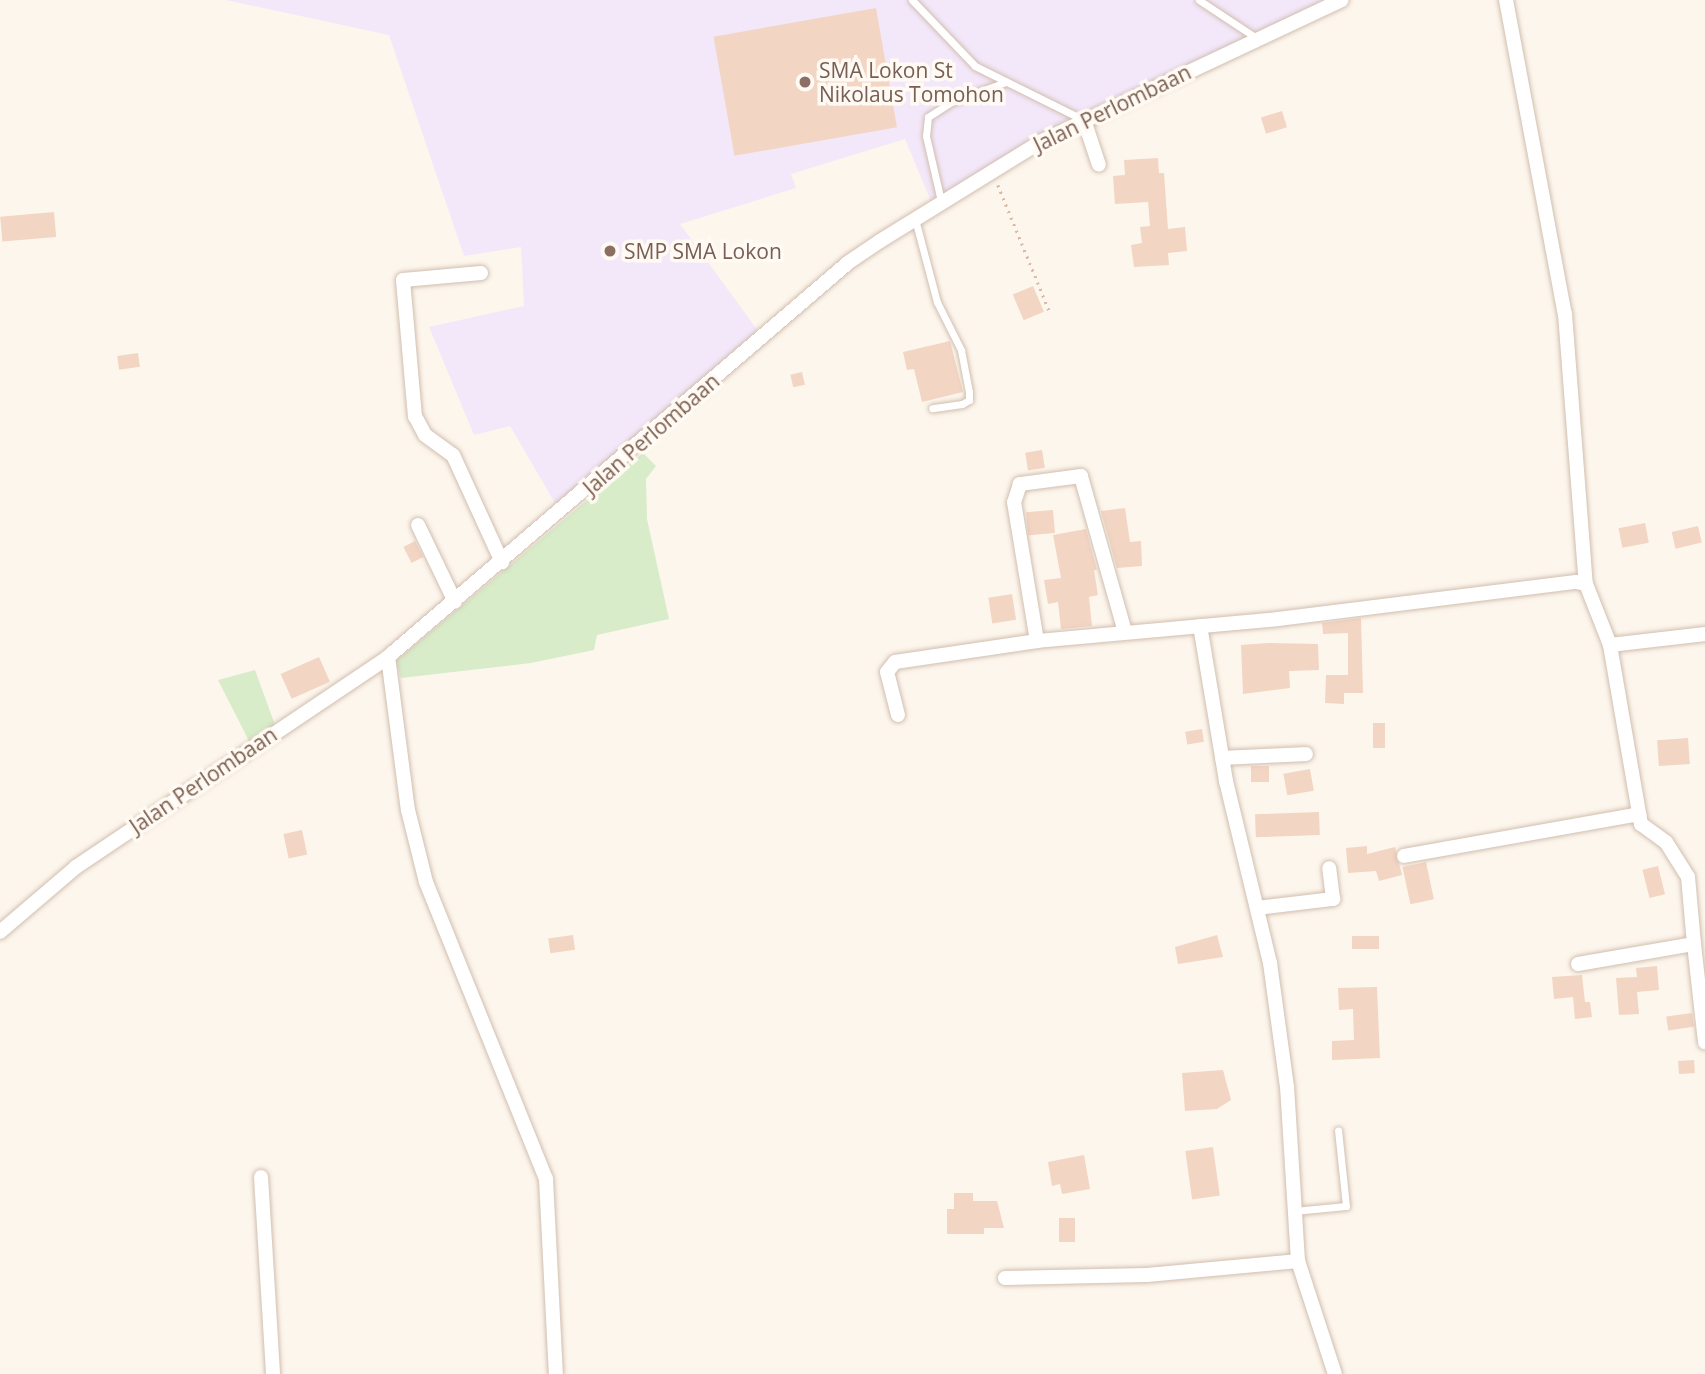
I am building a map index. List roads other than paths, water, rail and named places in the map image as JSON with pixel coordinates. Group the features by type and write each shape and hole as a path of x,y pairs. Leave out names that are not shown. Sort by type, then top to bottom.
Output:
{"street":[{"name":"Jalan Perlombaan","path":"0,932 75,867 388,657 849,262 992,169 1084,120 1342,0"},
{"path":"1506,0 1565,314 1586,584 1610,645 1641,824 1666,842 1688,877 1705,1042"},
{"path":"1084,120 1099,166"},
{"path":"481,273 403,280 415,416 425,435 453,455 502,562"},
{"path":"1037,641 1015,490 1026,481 1075,474 1087,485 1125,632"},
{"path":"418,525 455,602"},
{"path":"898,715 887,672 895,662 1037,641 1200,625 1496,589 1586,584"},
{"path":"1200,625 1222,758 1270,962 1287,1087 1298,1261 1335,1374"},
{"path":"1610,645 1705,634"},
{"path":"388,657 408,810 426,882 547,1180 556,1374"},
{"path":"1222,758 1306,754"},
{"path":"1404,856 1639,814"},
{"path":"1257,908 1333,899 1329,868"},
{"path":"1578,964 1694,944"},
{"path":"261,1177 273,1374"},
{"path":"1005,1278 1147,1275 1298,1261"}],"lane":[{"path":"912,0 952,47 975,66 1084,120"},
{"path":"1199,0 1258,40"},
{"path":"941,201 926,136 928,117 951,103 1006,82"},
{"path":"915,218 937,302 961,349 969,392 969,400 962,404 932,408"},
{"path":"1294,1211 1346,1206 1338,1130"}],"place":[{"name":"SMA Lokon St Nikolaus Tomohon","path":"805,82"},
{"name":"SMP SMA Lokon","path":"610,251"}]}
